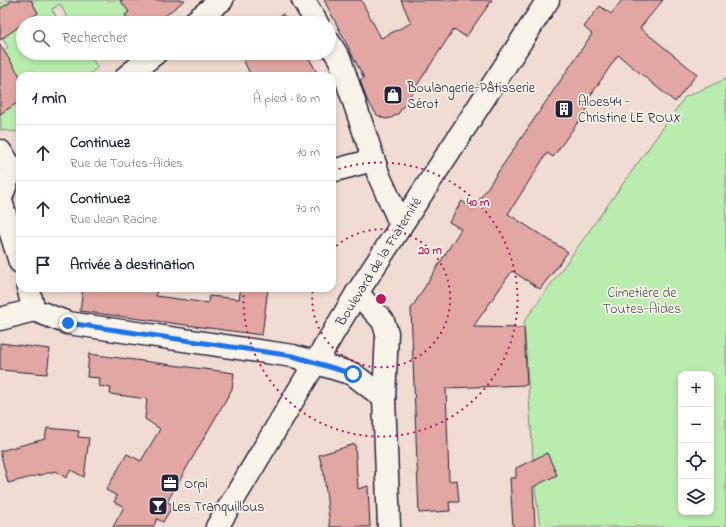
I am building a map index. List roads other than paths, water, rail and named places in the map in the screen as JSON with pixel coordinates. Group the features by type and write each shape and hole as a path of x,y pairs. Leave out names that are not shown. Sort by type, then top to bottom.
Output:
{"street":[{"path":"202,16 222,0"},
{"path":"303,0 313,16"},
{"name":"Boulevard de la Fraternité","path":"217,527 315,362 401,225 548,0"},
{"path":"336,53 340,60 373,160 401,225"},
{"path":"132,72 147,60"},
{"path":"11,160 0,198 16,249"},
{"path":"336,170 373,160"},
{"path":"29,292 34,310"},
{"path":"358,294 383,321 387,333 384,398 389,527"},
{"path":"0,319 34,310 68,323 293,356 353,374 384,398"}],"place":[{"name":"Boulangerie-Pâtisserie Sérot","path":"393,95"},
{"name":"Aloes44 - Christine LE ROUX","path":"564,109"},
{"name":"Orpi","path":"170,483"},
{"name":"Les Tranquillous","path":"158,506"}],"park label":[{"name":"Cimetière de Toutes-Aides","path":"642,300"}]}
